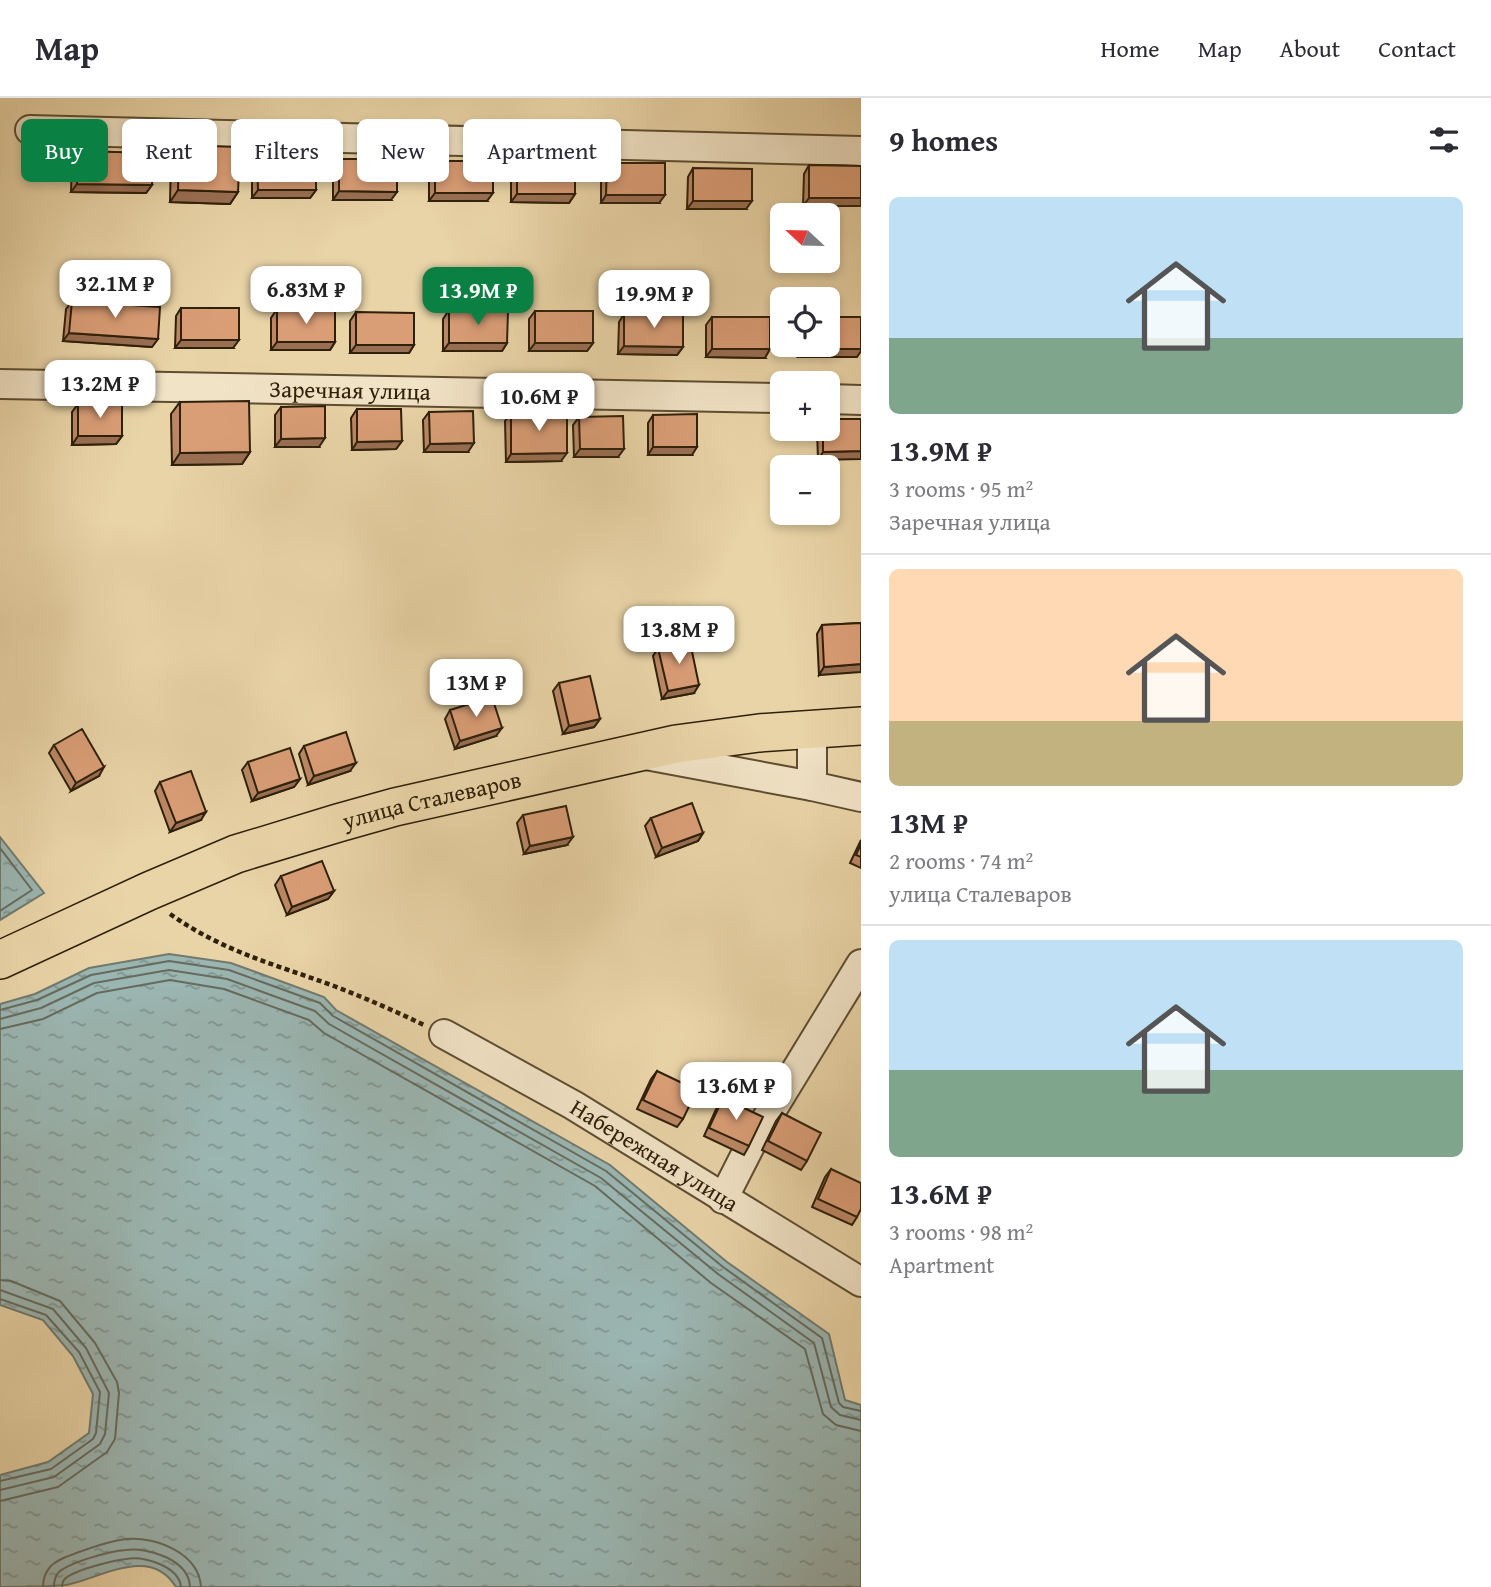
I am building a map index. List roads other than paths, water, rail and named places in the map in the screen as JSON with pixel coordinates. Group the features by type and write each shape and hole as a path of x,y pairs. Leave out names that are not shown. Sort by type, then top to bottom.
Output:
{"main road":[{"name":"улица Сталеваров","path":"12,955 236,854 289,836 395,807 676,744 759,733 861,726"}],"street":[{"path":"108,132 861,151"},
{"name":"Заречная улица","path":"0,384 770,398"},
{"path":"840,399 861,400"},
{"path":"812,730 812,786"},
{"path":"633,753 861,797"},
{"path":"723,1199 751,1144 861,964"},
{"name":"Набережная улица","path":"444,1034 573,1105 861,1282"}],"water":[{"path":"0,837 44,893 0,920"},
{"path":"169,954 231,963 324,997 336,1010 610,1165 727,1262 829,1334 845,1400 861,1405 861,1587 176,1587 165,1574 153,1568 139,1566 66,1585 0,1587 0,1475 48,1462 89,1433 93,1394 73,1356 43,1320 0,1305 0,1004 35,994 89,968"}]}
